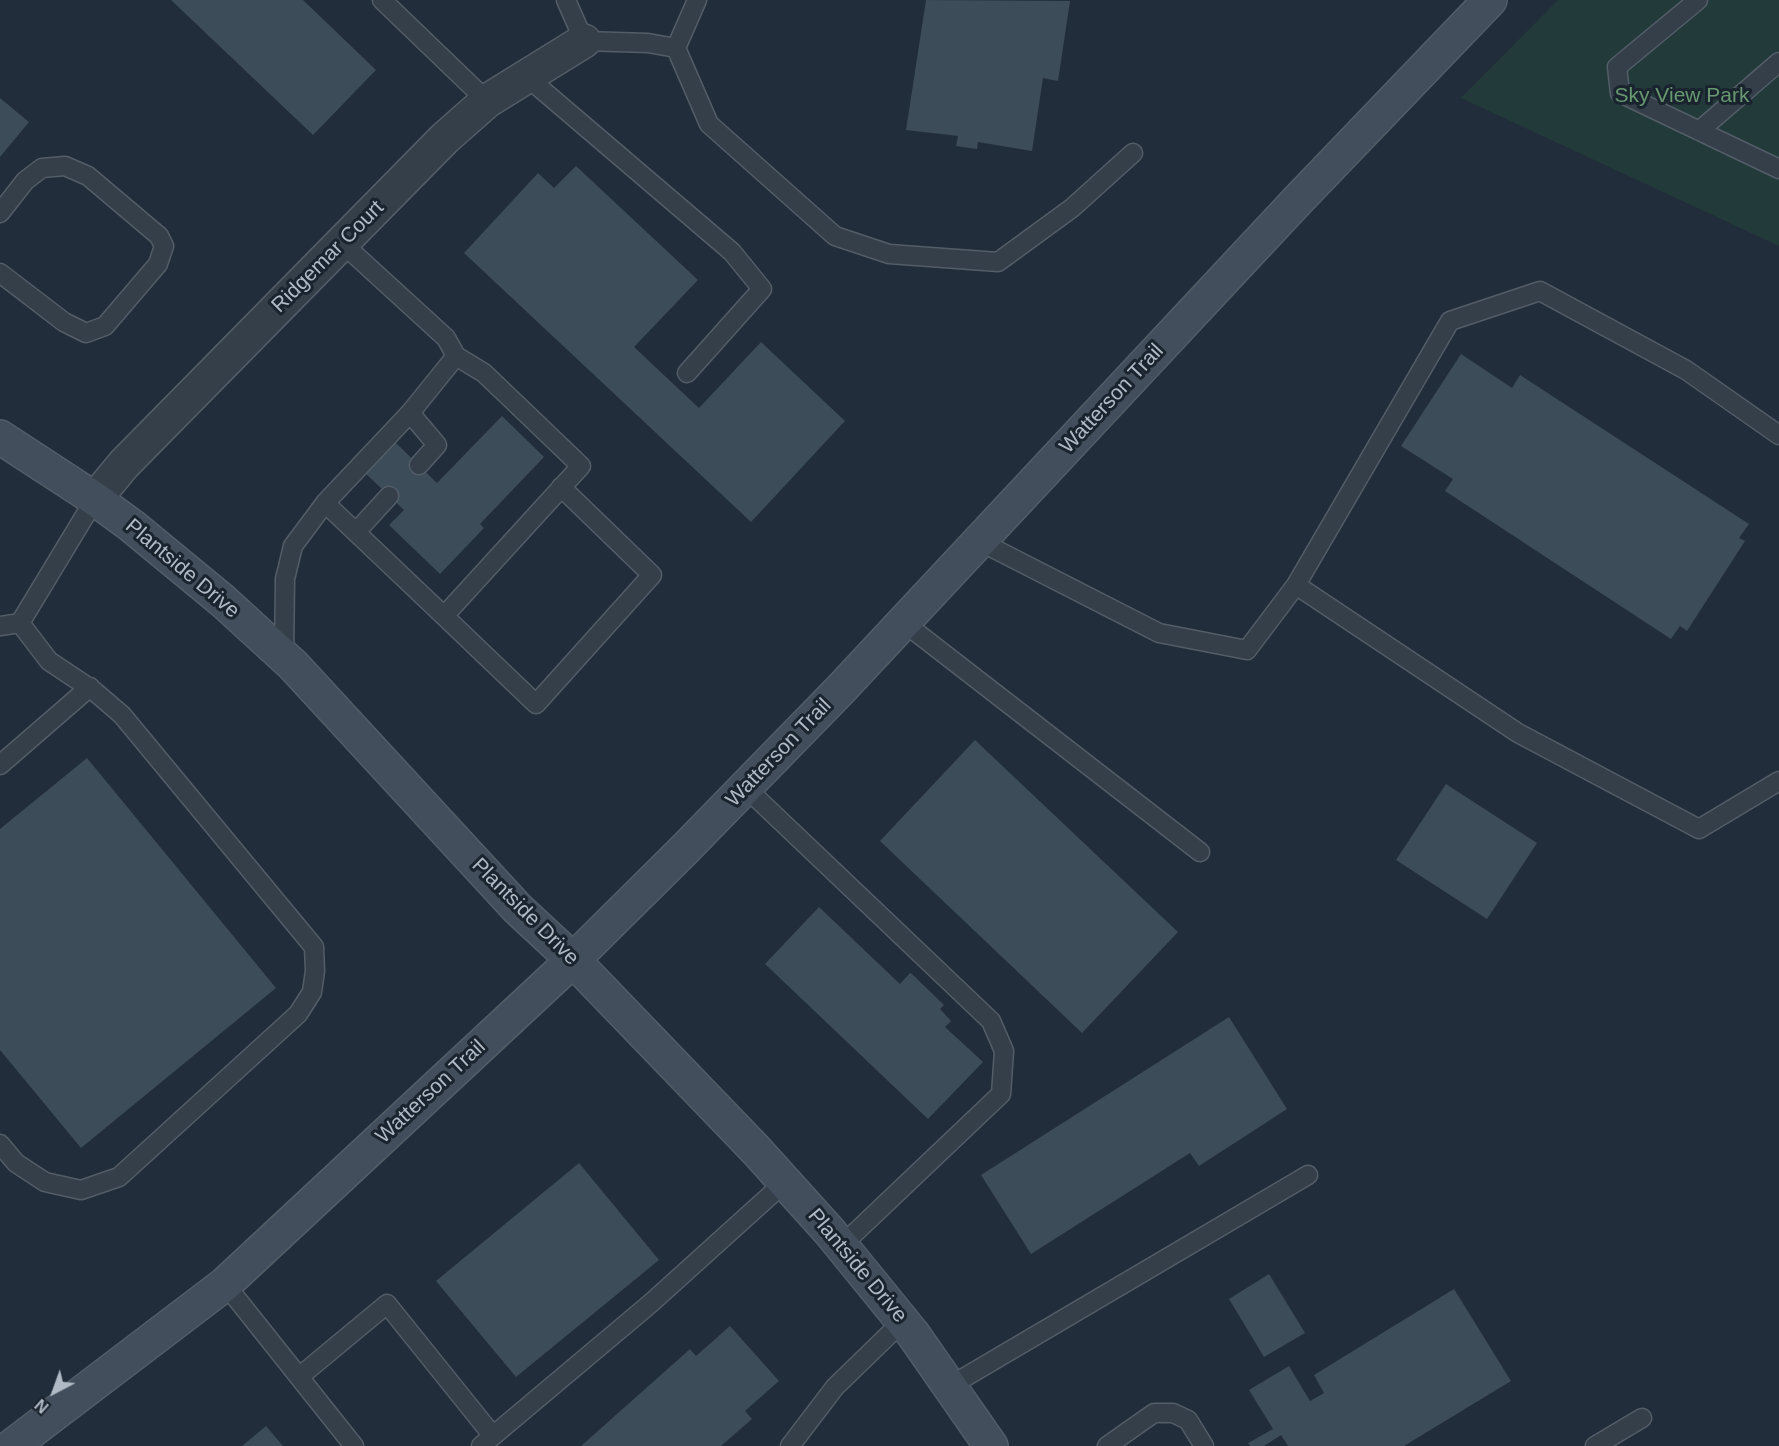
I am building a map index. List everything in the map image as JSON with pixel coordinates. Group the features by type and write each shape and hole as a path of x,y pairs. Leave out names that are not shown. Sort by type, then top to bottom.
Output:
{"main road":[{"name":"Watterson Trail","path":"12,1446 225,1284 573,960 745,787 903,622 1298,200 1490,0"},
{"name":"Plantside Drive","path":"0,437 132,526 223,601 284,658 518,909 573,960 785,1182 903,1321 991,1446"}],"street":[{"name":"Ridgemar Court","path":"95,499 124,464 445,138 488,101 584,41"}],"lane":[{"path":"382,0 488,101"},
{"path":"566,0 584,41 648,43 676,48"},
{"path":"697,0 676,48 709,124 835,236 889,254 998,262 1072,208 1133,153"},
{"path":"1698,0 1617,67 1620,93 1779,169"},
{"path":"1699,131 1779,62"},
{"path":"527,77 732,252 762,289 687,373"},
{"path":"0,213 25,182 42,168 65,166 88,176 159,236 164,246 158,264 105,326 86,333 64,322 0,273"},
{"path":"342,243 446,338 456,356 484,373 581,466 444,616"},
{"path":"980,541 1159,633 1247,650 1296,585 1450,321 1540,291 1686,370 1779,435"},
{"path":"284,658 285,579 292,546 325,503 410,413 456,356"},
{"path":"410,413 437,445 419,465"},
{"path":"325,503 536,704 652,575 561,487"},
{"path":"356,532 390,496"},
{"path":"20,623 95,499"},
{"path":"1296,585 1518,733 1699,829 1779,781"},
{"path":"903,622 1200,852"},
{"path":"0,626 20,623"},
{"path":"0,1143 16,1164 45,1182 81,1190 119,1178 298,1014 312,992 315,971 314,947 122,715 90,687 49,661 20,623"},
{"path":"0,765 90,687"},
{"path":"745,787 991,1021 1004,1051 1001,1094 841,1246"},
{"path":"950,1386 1308,1175"},
{"path":"299,1377 387,1304 487,1441 651,1303 785,1182"},
{"path":"225,1284 354,1446"},
{"path":"790,1446 835,1387 903,1321"},
{"path":"1107,1446 1154,1413 1173,1413 1188,1420 1204,1446"},
{"path":"1595,1446 1642,1418"}],"green space":[{"name":"Sky View Park","path":"1558,0 1779,0 1779,246 1461,98"}],"building":[{"path":"171,0 303,0 376,70 313,135"},
{"path":"926,0 1070,1 1058,81 1043,78 1032,151 978,142 977,149 956,146 958,136 906,130"},
{"path":"0,98 29,122 0,157"},
{"path":"576,166 698,280 634,347 699,408 761,342 845,421 751,522 464,253 538,173 554,188"},
{"path":"1461,354 1512,388 1520,375 1749,524 1739,538 1745,541 1687,631 1680,626 1671,639 1445,491 1453,479 1401,446"},
{"path":"502,416 544,457 480,524 484,528 440,574 389,525 404,510 365,473 395,442 437,483"},
{"path":"975,740 1178,932 1082,1033 880,841"},
{"path":"87,758 276,988 81,1148 0,1050 0,829"},
{"path":"1446,784 1537,843 1487,919 1396,860"},
{"path":"819,907 900,984 910,973 912,974 944,1005 940,1009 951,1021 945,1027 983,1062 928,1119 765,964"},
{"path":"1229,1017 1287,1109 1199,1166 1190,1153 1031,1254 981,1175"},
{"path":"579,1163 659,1260 516,1377 436,1281"},
{"path":"1269,1274 1305,1333 1264,1357 1229,1299"},
{"path":"1454,1289 1511,1381 1404,1446 1288,1446 1281,1435 1264,1446 1250,1446 1248,1443 1273,1429 1249,1390 1289,1366 1310,1401 1324,1393 1314,1375"},
{"path":"730,1326 779,1381 745,1411 752,1419 721,1446 581,1446 690,1349 696,1356"},
{"path":"266,1426 283,1446 242,1446"}]}
